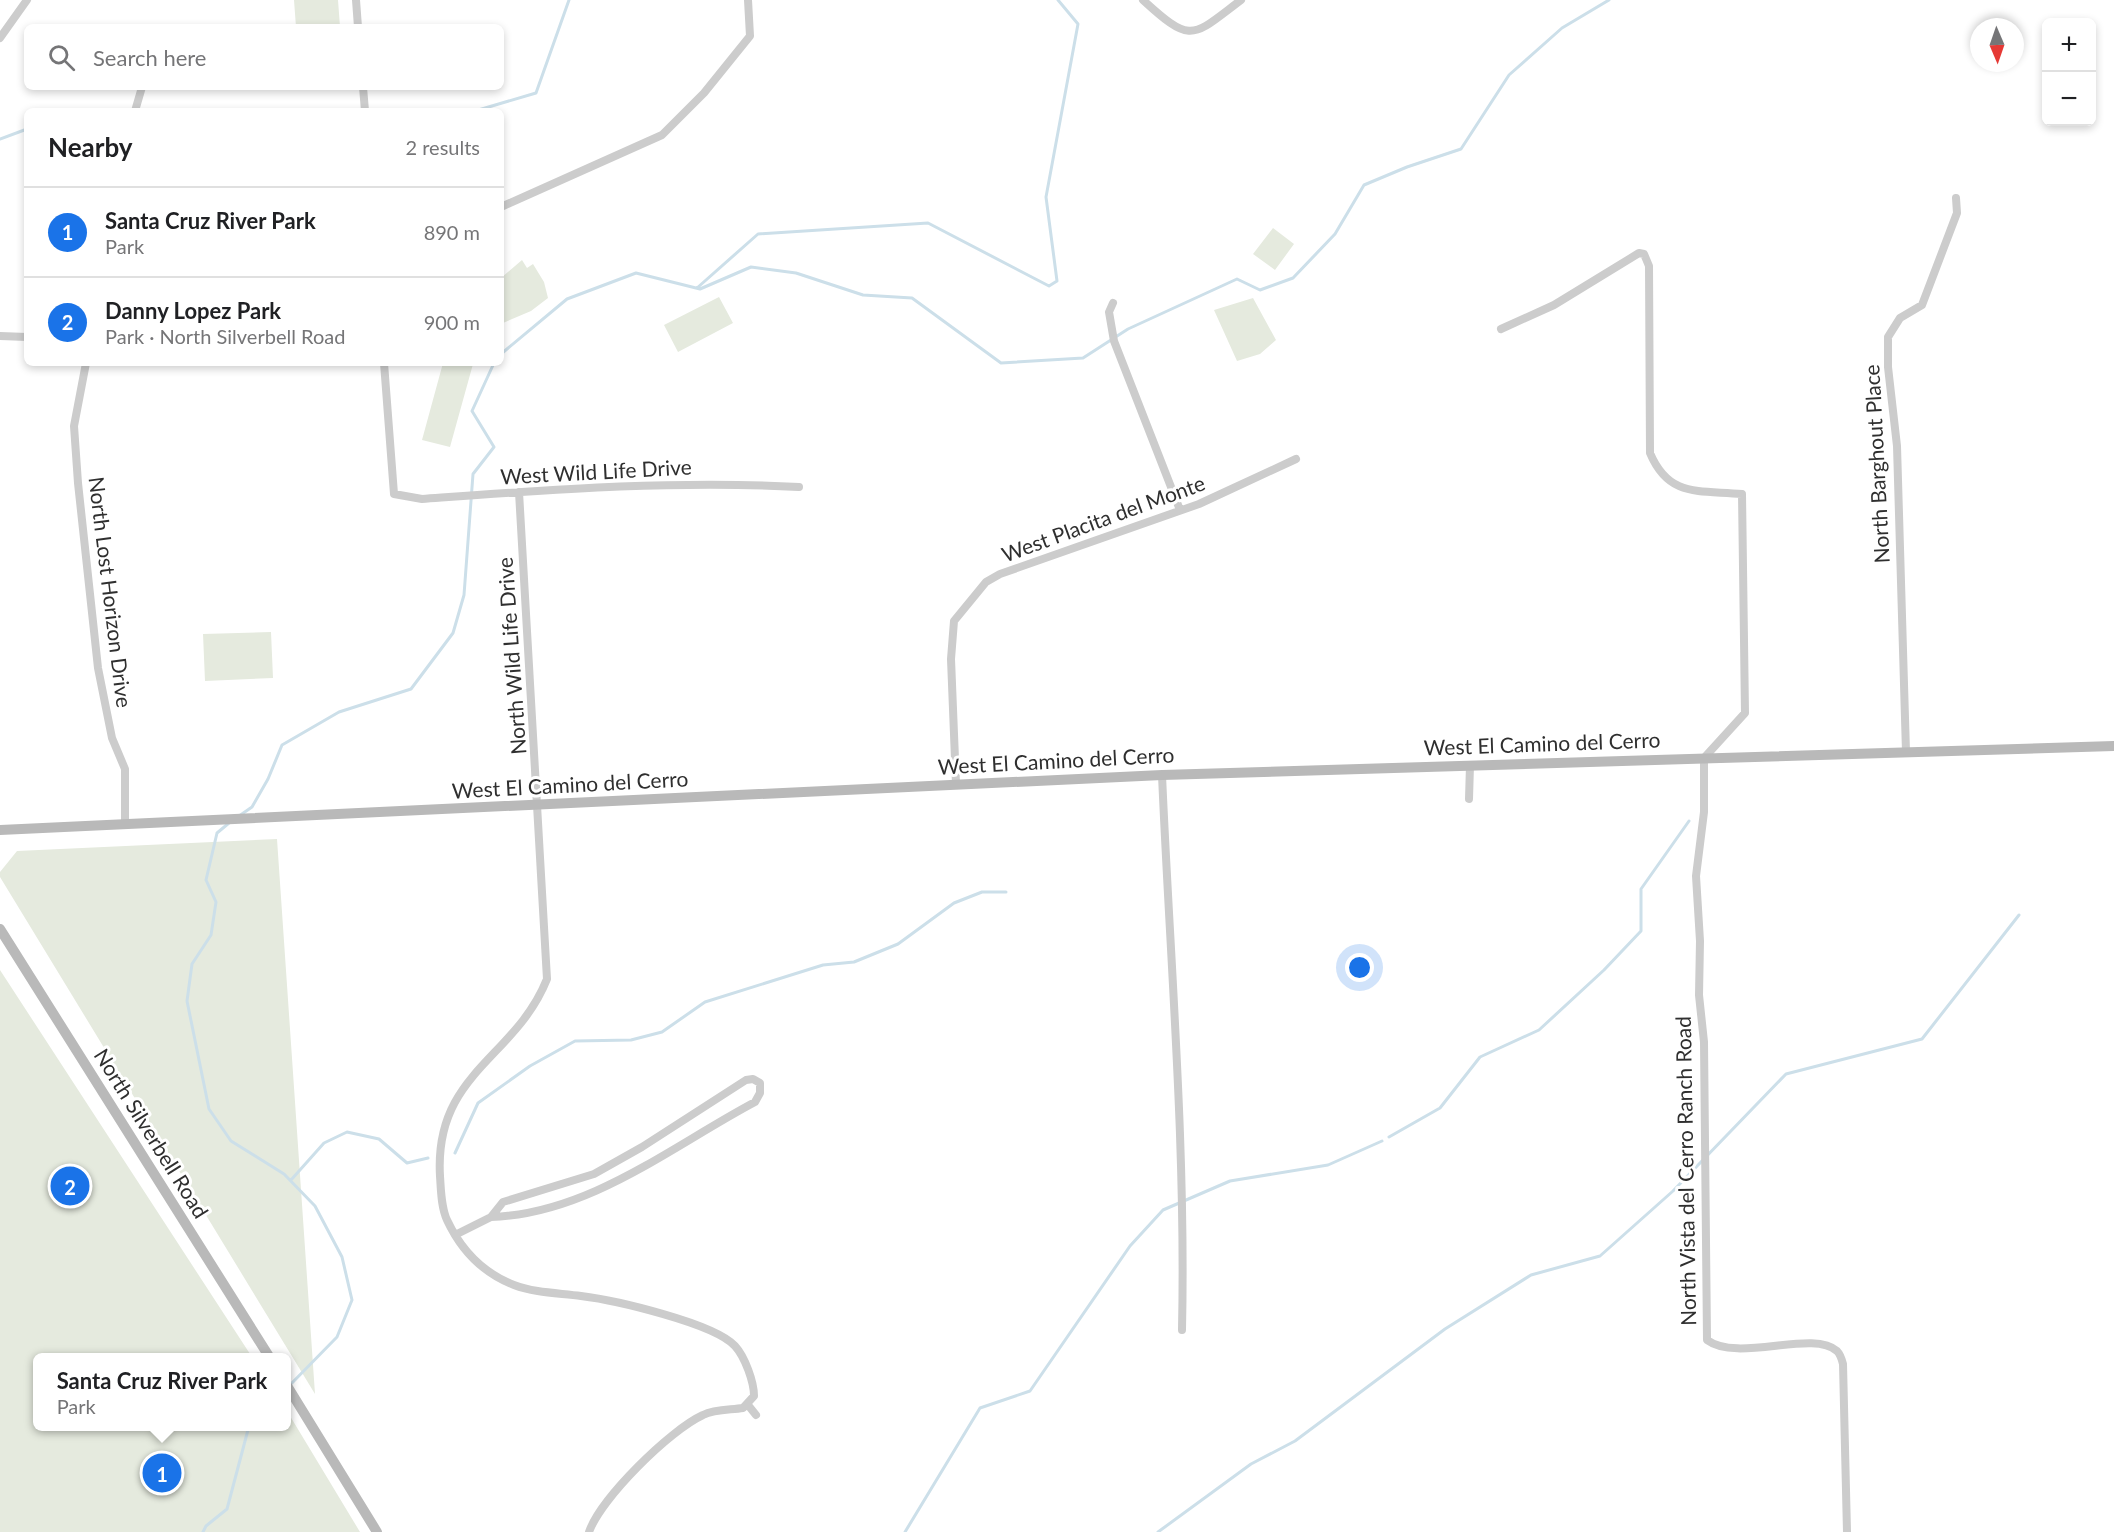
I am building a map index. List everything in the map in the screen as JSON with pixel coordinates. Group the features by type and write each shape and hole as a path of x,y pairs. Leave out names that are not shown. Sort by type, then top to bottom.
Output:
{"street":[{"path":"0,38 27,0"},
{"path":"356,0 358,24"},
{"path":"504,206 662,135 704,93 750,36 748,0"},
{"path":"1143,0 1166,21 1189,32 1200,31 1241,0"},
{"path":"136,108 141,90"},
{"path":"363,90 365,108"},
{"name":"North Barghout Place","path":"1905,752 1897,446 1890,388 1888,337 1900,318 1922,305 1958,213 1956,198"},
{"path":"1502,329 1554,305 1639,253 1648,261 1650,453 1655,466 1666,479 1679,488 1742,494 1745,713 1704,758"},
{"path":"1113,303 1109,312 1114,341 1180,510"},
{"path":"0,336 24,337"},
{"name":"North Lost Horizon Drive","path":"85,366 74,426 78,483 98,668 112,738 124,769 125,824"},
{"name":"West Wild Life Drive","path":"384,366 394,494 422,500 519,492 667,485 745,484 799,487"},
{"name":"West Placita del Monte","path":"956,784 952,637 954,621 987,582 1000,574 1180,510 1296,459"},
{"name":"North Wild Life Drive","path":"519,492 539,806 547,979 527,1016 489,1056 450,1109 440,1143 440,1168 446,1218 472,1259 496,1276 515,1285 533,1291 621,1303 657,1312 701,1328 735,1344 754,1389 754,1396 748,1405"},
{"name":"West El Camino del Cerro","path":"2,830 1162,775 2114,746"},
{"name":"North Vista del Cerro Ranch Road","path":"1704,758 1704,812 1696,876 1700,941 1699,995 1704,1042 1707,1340 1716,1347 1807,1344 1825,1345 1837,1351 1843,1364 1847,1532"},
{"name":"West El Camino del Cerro","path":"1469,799 1470,765"},
{"path":"1162,775 1182,1168 1182,1330"},
{"name":"North Silverbell Road","path":"0,929 267,1353"},
{"path":"455,1235 491,1217 523,1214 605,1187 755,1102 760,1093 760,1083 753,1079 746,1080 642,1147 594,1174 526,1193 503,1202 491,1217"},
{"path":"291,1392 377,1532"},
{"path":"589,1532 613,1495 680,1427 705,1413 744,1408 748,1405 756,1415"}],"shaded area":[{"path":"294,0 338,0 340,24 296,24"},
{"path":"1273,228 1294,244 1275,270 1253,254"},
{"path":"522,260 527,268 533,264 544,282 548,298 531,311 504,323 504,275"},
{"path":"719,297 733,323 678,352 664,325"},
{"path":"1253,298 1276,340 1260,354 1237,361 1214,310"},
{"path":"442,366 472,366 450,447 422,440"},
{"path":"271,632 273,678 205,681 203,634"},
{"path":"277,839 315,1394 0,877 0,872 17,851"},
{"path":"0,970 249,1353 33,1353 33,1431 291,1431 291,1418 360,1532 0,1532"}],"waterway":[{"path":"485,108 536,93 569,0"},
{"path":"697,288 758,234 928,223 1049,286 1057,281 1046,197 1078,24 1058,0"},
{"path":"504,352 567,299 636,273 700,289 751,267 796,273 863,295 912,298 1001,363 1083,358 1128,329 1237,279 1260,290 1293,278 1335,234 1364,185 1407,167 1461,149 1509,75 1562,28 1609,0"},
{"path":"0,139 24,130"},
{"path":"239,816 252,807 268,779 282,745 339,712 411,689 453,633 464,595 473,474 494,447 472,411 493,366"},
{"path":"1389,1137 1440,1108 1480,1057 1539,1030 1604,970 1641,931 1641,889 1689,821"},
{"path":"229,823 217,833 206,880 216,902 211,935 192,964 187,1001 209,1109 231,1141 284,1174 315,1206 342,1257 352,1300 337,1337 291,1384"},
{"path":"455,1153 478,1103 530,1066 575,1041 631,1040 662,1032 705,1002 823,965 854,962 898,944 954,903 982,892 1006,892"},
{"path":"1158,1532 1251,1464 1295,1441 1445,1329 1531,1275 1600,1256 1673,1191 1786,1074 1922,1039 2019,915"},
{"path":"291,1180 324,1143 347,1132 379,1139 407,1163 428,1158"},
{"path":"905,1532 980,1408 1030,1391 1130,1246 1163,1210 1230,1181 1328,1165 1382,1141"},
{"path":"203,1532 206,1526 227,1509 248,1431"}],"place":[{"name":"Danny Lopez Park","path":"70,1186"},
{"name":"Santa Cruz River Park","path":"162,1473"}]}
